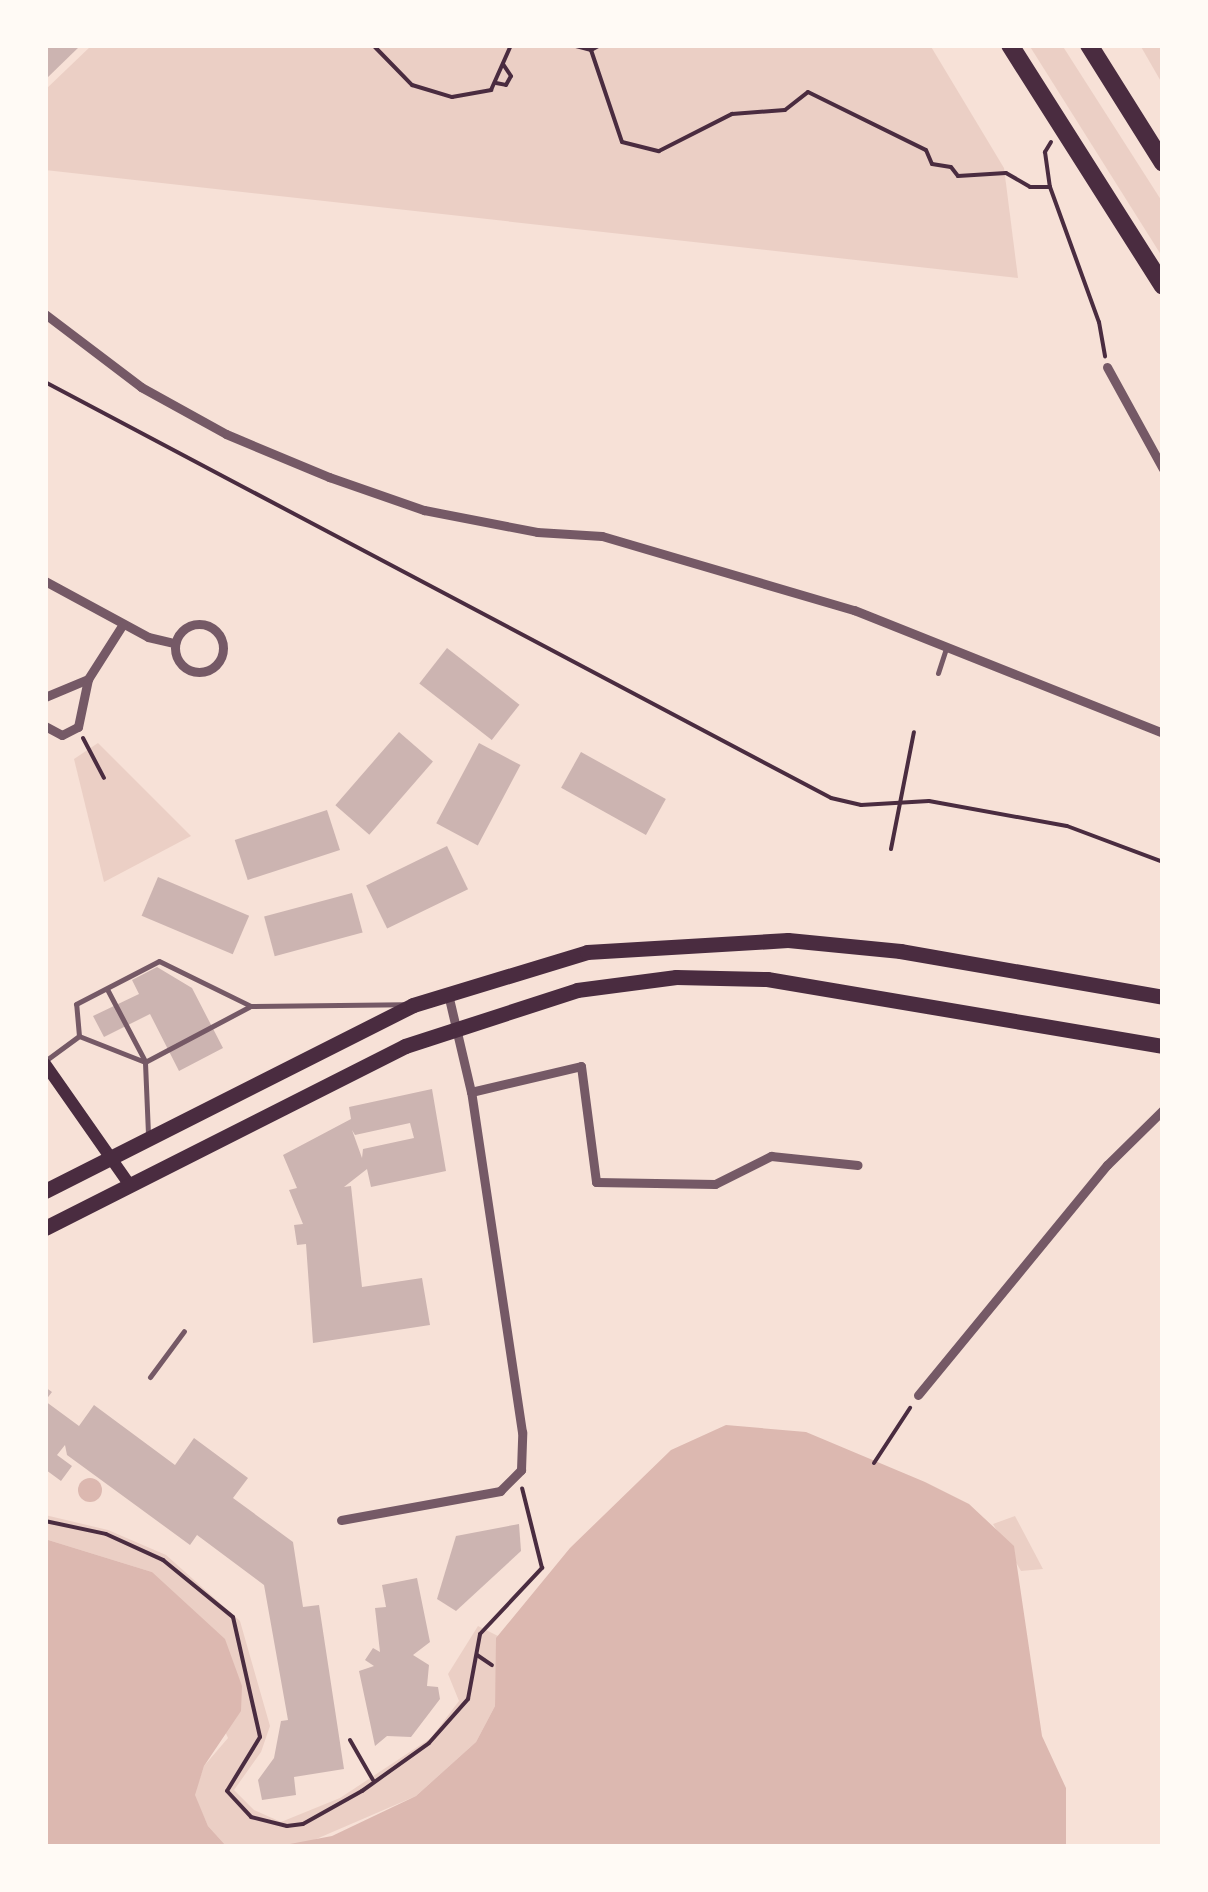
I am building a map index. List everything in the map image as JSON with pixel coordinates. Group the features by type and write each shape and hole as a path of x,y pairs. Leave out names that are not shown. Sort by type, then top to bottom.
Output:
{"highway":[{"path":"1010,45 1163,286"},
{"path":"1089,45 1163,163"}],"main road":[{"path":"45,1191 413,1005 447,991 587,952 788,940 900,951 1163,997"},
{"path":"45,1228 456,1026 577,990 676,977 767,979 1163,1046"},
{"path":"45,1063 106,1158 129,1184"}],"street":[{"path":"45,314 141,387 226,434 329,478 424,510 537,532 602,536 854,610 1163,733"},
{"path":"1107,367 1163,469"},
{"path":"45,582 124,624 175,643 189,670 210,670 223,653 210,626 188,626 175,643"},
{"path":"45,726 62,734 76,729 88,680 124,624"},
{"path":"45,697 88,680"},
{"path":"341,1520 500,1491 518,1479 522,1432 471,1092 447,991"},
{"path":"471,1092 581,1066 596,1182 714,1184 771,1156 858,1165"},
{"path":"918,1395 1107,1165 1163,1110"}],"lane":[{"path":"938,673 946,645"},
{"path":"79,1036 76,1004 159,961 252,1006 413,1005"},
{"path":"107,988 146,1062 148,1137"},
{"path":"79,1036 146,1062 252,1006"},
{"path":"45,1063 79,1036"},
{"path":"150,1377 184,1332"}],"path":[{"path":"373,45 417,88 452,97 482,93 496,82 511,45"},
{"path":"572,45 592,50 600,45"},
{"path":"592,50 622,142 659,151 732,114 785,110 808,92 926,150 932,164 950,167 958,176 1006,173 1030,187 1050,186"},
{"path":"496,82 506,85 511,76 503,64"},
{"path":"1061,124 1045,152 1050,186 1099,322 1107,367"},
{"path":"45,382 831,798 896,804 929,801 1067,826 1163,862"},
{"path":"76,729 104,778"},
{"path":"890,849 896,804 914,732"},
{"path":"874,1463 904,1419"},
{"path":"45,1521 106,1534 163,1560 233,1617 260,1737 226,1784 250,1817 302,1824 373,1780 443,1729 468,1698 480,1634 542,1568 529,1501"},
{"path":"477,1655 492,1665"},
{"path":"350,1740 373,1780"}],"shaded area":[{"path":"92,45 930,45 1004,168 1018,278 45,170 45,90"},
{"path":"1029,45 1062,45 1163,203 1163,258"},
{"path":"1140,45 1163,45 1163,85"},
{"path":"98,743 191,836 104,882 74,759"},
{"path":"726,1425 806,1432 969,1504 1014,1546 1042,1736 1066,1788 1066,1847 274,1847 332,1836 416,1796 476,1742 495,1706 496,1638 570,1548 671,1450"},
{"path":"90,1478 102,1490 90,1502 78,1490"},
{"path":"45,1515 108,1530 166,1555 240,1621 270,1726 261,1752 234,1790 254,1810 281,1822 340,1798 431,1738 459,1701 448,1674 478,1626 498,1636 495,1706 476,1742 416,1796 300,1846 227,1847 208,1826 194,1795 204,1766 228,1738 152,1572 45,1539"},
{"path":"1015,1516 1043,1569 1021,1571 993,1524"},
{"path":"45,1539 152,1572 225,1639 242,1686 241,1711 204,1766 195,1795 208,1826 227,1847 45,1847"}],"building":[{"path":"45,45 81,45 45,80"},
{"path":"447,648 519,705 492,740 419,683"},
{"path":"399,732 433,762 369,835 335,805"},
{"path":"479,743 520,765 478,845 436,823"},
{"path":"581,752 666,799 646,835 561,788"},
{"path":"327,810 340,850 248,880 235,840"},
{"path":"447,846 468,889 387,929 366,885"},
{"path":"158,877 249,916 233,954 142,916"},
{"path":"352,893 363,933 275,956 264,917"},
{"path":"157,967 192,988 223,1048 179,1071 150,1014 104,1037 93,1016 139,994 132,980"},
{"path":"432,1089 446,1171 371,1187 367,1169 344,1187 351,1186 362,1287 422,1278 430,1325 313,1343 306,1244 297,1245 294,1225 303,1224 289,1190 297,1188 283,1155 351,1119 349,1107","holes":["410,1123 414,1138 363,1149 362,1158 352,1130 355,1135"]},
{"path":"45,1401 79,1426 94,1405 175,1465 194,1438 248,1478 233,1498 293,1542 303,1607 319,1605 344,1769 294,1777 296,1795 262,1800 258,1780 274,1758 281,1721 288,1720 264,1585 197,1535 190,1545 67,1455 65,1445 57,1455 72,1466 61,1481 46,1470"},
{"path":"519,1524 521,1551 456,1611 437,1599 456,1536"},
{"path":"417,1578 430,1642 413,1655 429,1665 427,1686 438,1687 440,1699 411,1737 387,1736 375,1746 359,1671 374,1666 365,1660 373,1648 380,1652 375,1608 386,1607 382,1585"}]}
